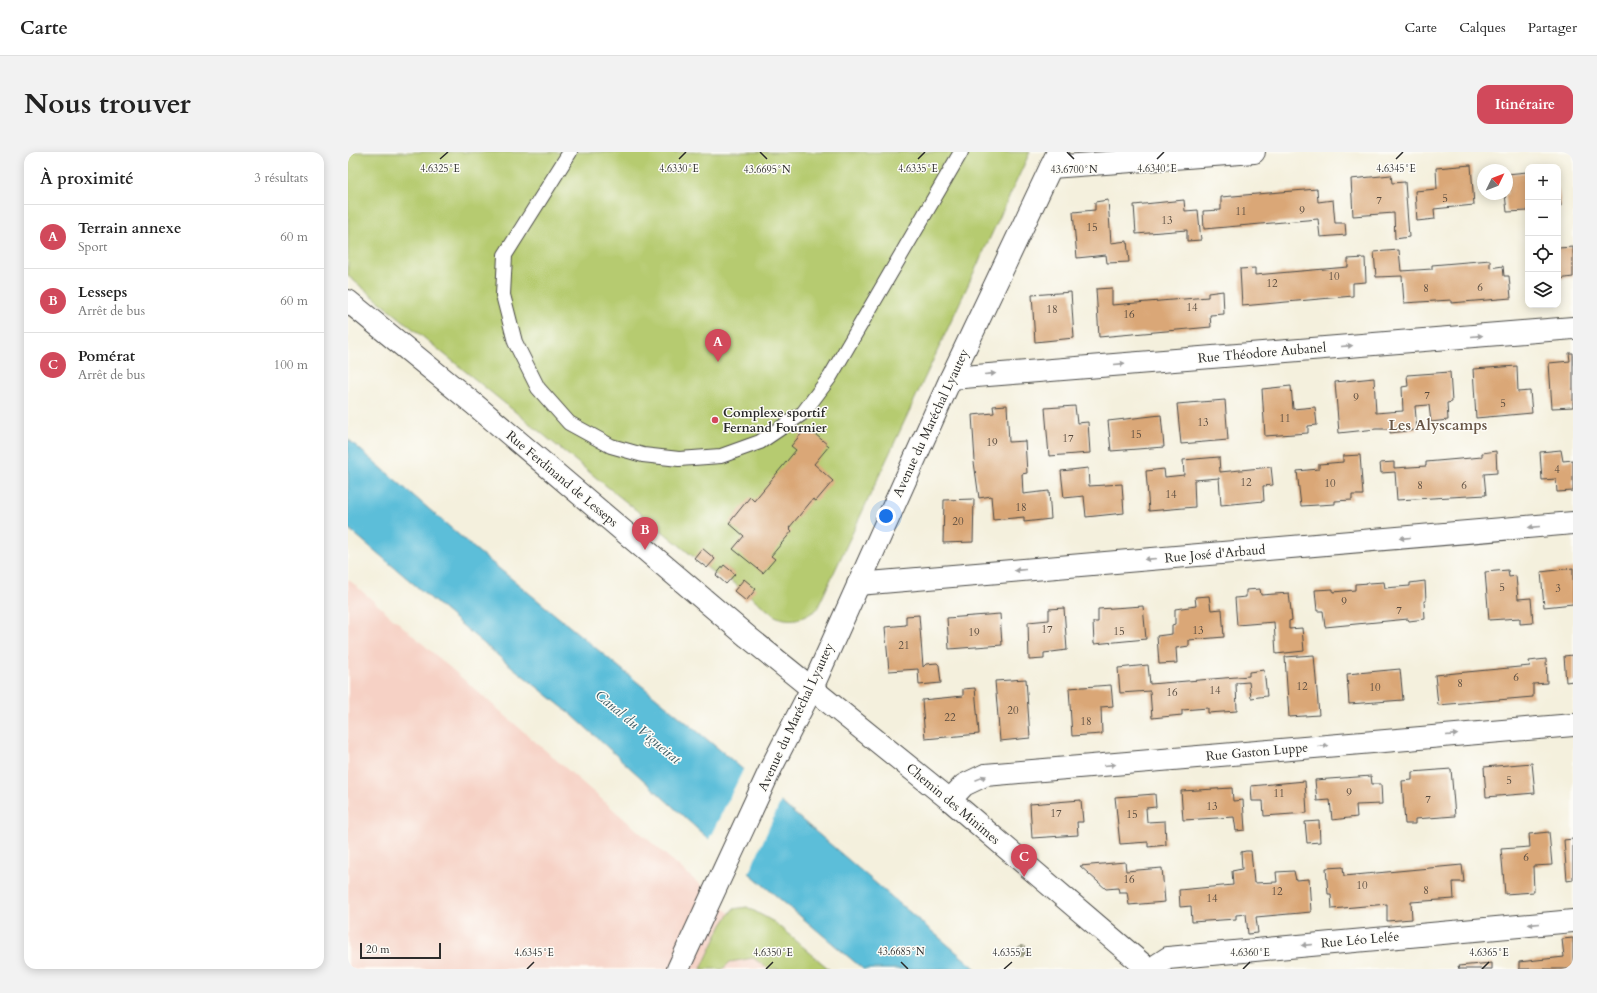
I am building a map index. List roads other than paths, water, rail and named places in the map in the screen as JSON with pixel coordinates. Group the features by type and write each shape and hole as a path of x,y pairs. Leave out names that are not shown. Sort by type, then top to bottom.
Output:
{"street":[{"path":"1055,160 1254,152"},
{"name":"Avenue du Maréchal Lyautey","path":"678,969 770,770 812,688 951,378 1055,160"},
{"name":"Rue Ferdinand de Lesseps","path":"348,301 474,404 748,637 812,688"},
{"name":"Rue Théodore Aubanel","path":"951,378 1573,328"},
{"name":"Rue José d'Arbaud","path":"858,584 1573,523"},
{"name":"Chemin des Minimes","path":"812,688 950,800 1148,969"},
{"name":"Rue Gaston Luppe","path":"950,800 964,785 985,775 1573,725"},
{"name":"Rue Léo Lelée","path":"1152,969 1168,958 1573,921"}],"lane":[{"path":"570,152 505,255 503,295 515,342 538,388 569,423 611,446 643,455 679,459 721,456 760,442 803,413 830,377 961,152"}],"water":[{"name":"Canal du Vigueirat","path":"348,439 474,548 726,755 976,969 863,969 704,835 572,715 496,654 348,528"}],"place":[{"name":"Terrain annexe","path":"718,362"},
{"name":"Complexe sportif Fernand Fournier","path":"715,420"},
{"name":"Lesseps","path":"645,550"},
{"name":"Pomérat","path":"1024,877"}],"district":[{"name":"Les Alyscamps","path":"1438,425"}]}
